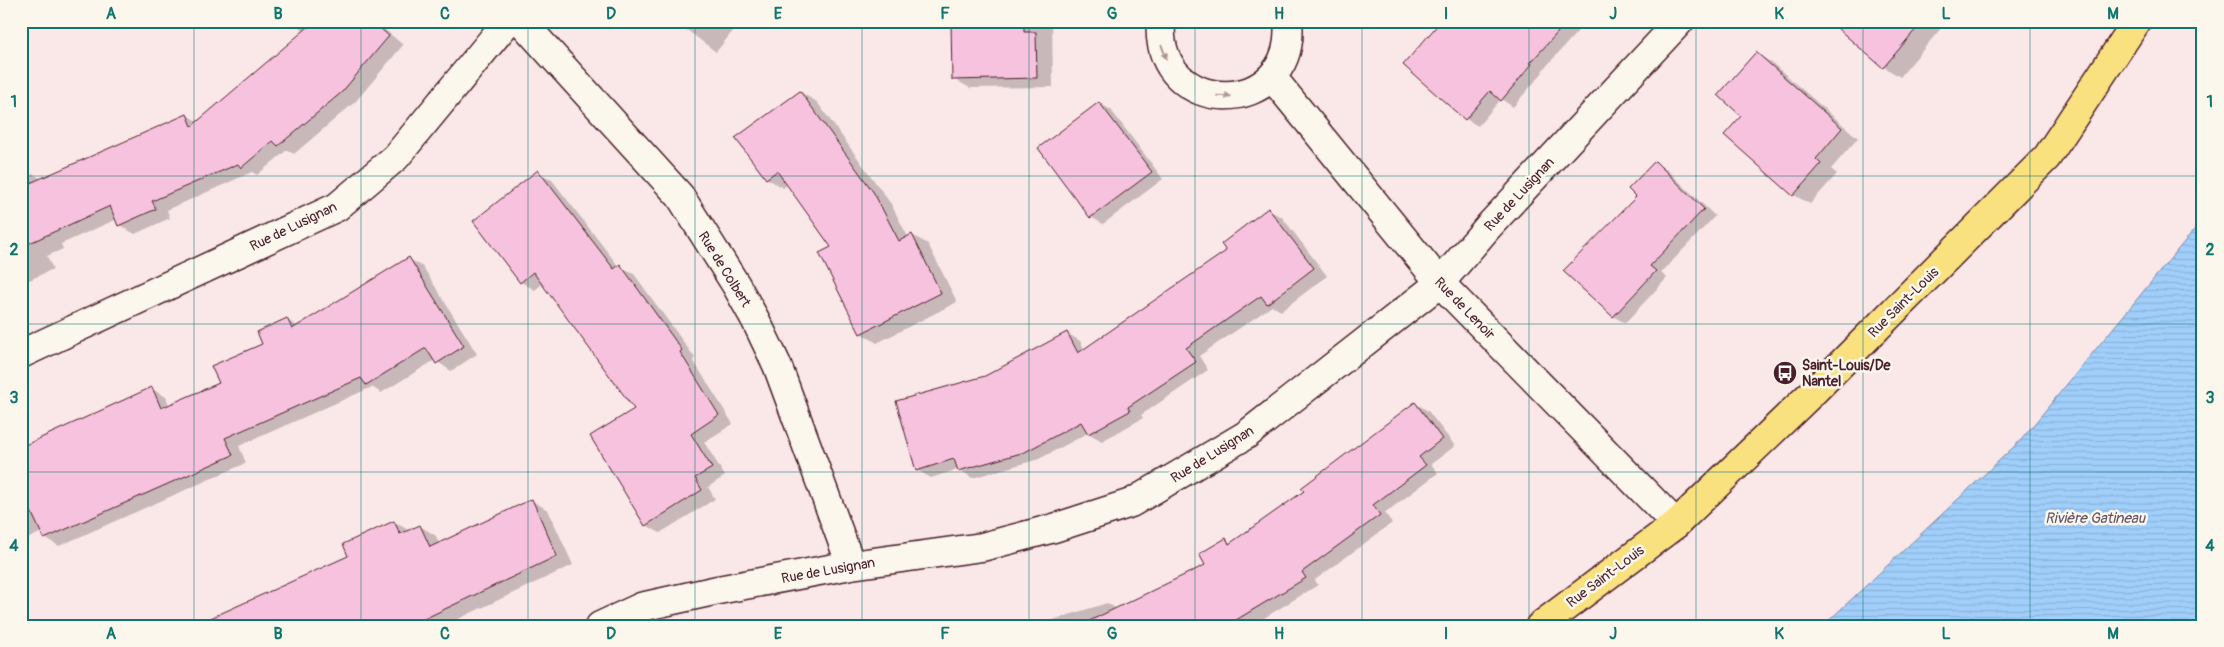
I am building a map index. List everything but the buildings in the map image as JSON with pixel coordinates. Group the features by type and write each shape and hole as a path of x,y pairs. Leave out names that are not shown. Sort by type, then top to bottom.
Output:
{"main road":[{"name":"Rue Saint-Louis","path":"1540,626 1676,524 1811,394 2047,157 2136,21"}],"street":[{"name":"Rue de Lusignan","path":"21,354 337,207 396,157 508,21"},
{"name":"Rue de Colbert","path":"521,21 680,196 736,285 777,365 851,565"},
{"path":"1161,21 1161,43 1168,62 1180,79 1196,90 1216,96 1236,96 1256,89 1272,77 1284,58 1290,37 1288,21"},
{"name":"Rue de Lusignan","path":"600,626 642,607 851,565 982,547 1054,528 1131,503 1246,435 1440,283 1488,227 1680,21"},
{"name":"Rue de Lenoir","path":"1272,77 1440,283 1676,524"}],"water":[{"name":"Rivière Gatineau","path":"2203,219 2203,626 1823,626 2021,440"}],"place":[{"name":"Saint-Louis/De Nantel","path":"1785,373"}]}
